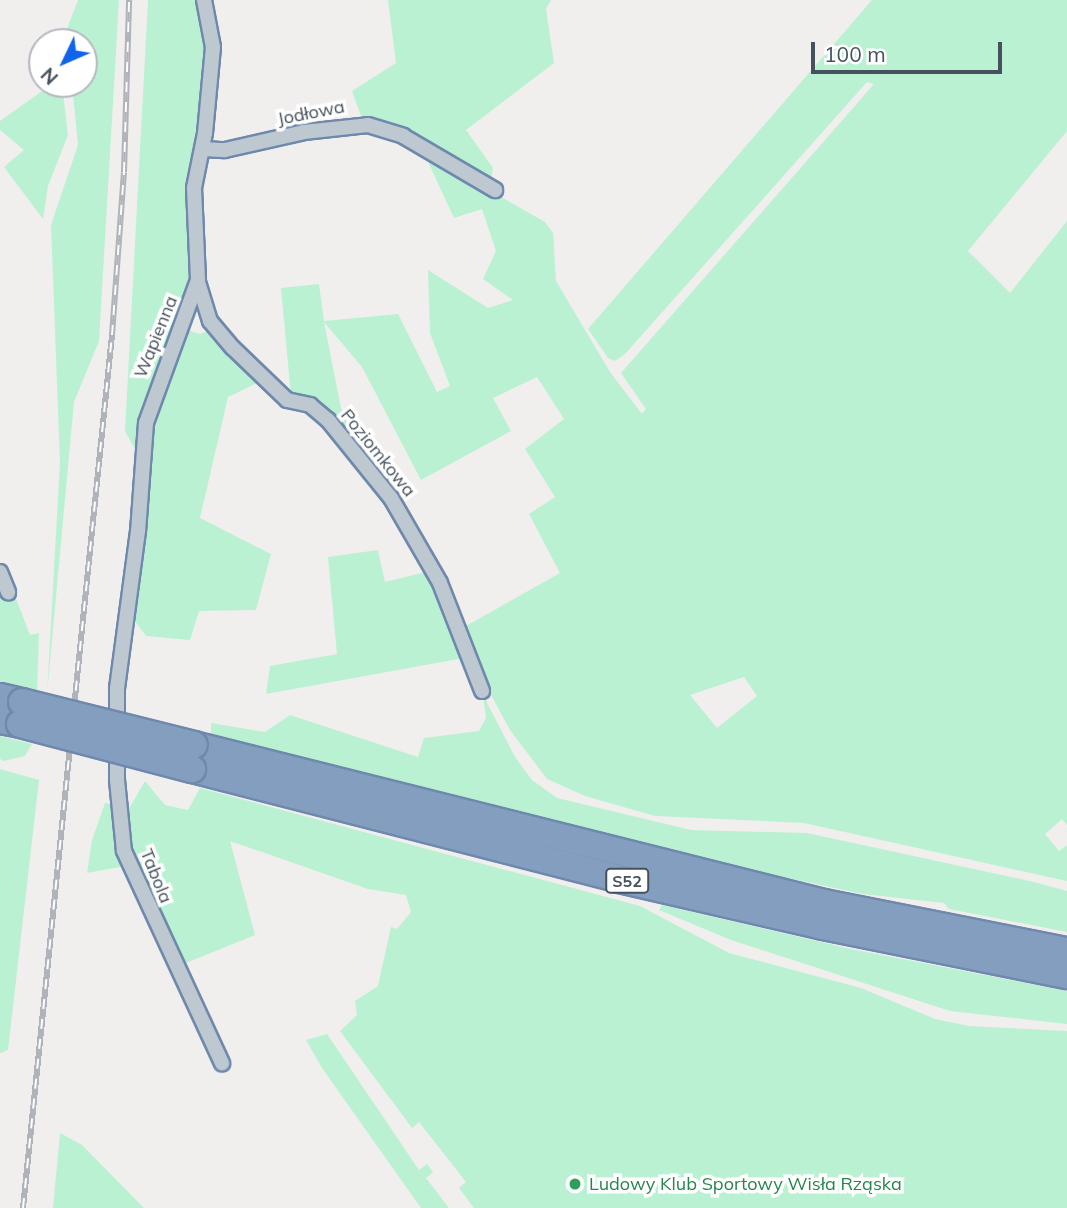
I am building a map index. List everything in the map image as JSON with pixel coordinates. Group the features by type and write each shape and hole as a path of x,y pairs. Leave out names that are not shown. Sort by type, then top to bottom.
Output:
{"highway":[{"name":"S52","path":"10,711 193,757 824,903 1067,951"},
{"name":"S52","path":"193,757 641,884 823,926 1067,975"}],"street":[{"name":"Wapienna","path":"117,688 138,531 145,423 159,377 184,322 198,281 194,188 202,149 213,47 204,0"},
{"name":"Jodłowa","path":"202,149 225,150 314,130 368,125 403,136 495,190"},
{"name":"Poziomkowa","path":"198,281 210,321 263,380 287,400 310,405 328,420 391,498 435,572 482,691"},
{"path":"184,322 210,321"},
{"path":"0,572 8,592"},
{"name":"Tabola","path":"117,688 118,817 124,852 222,1063"}],"green space":[{"path":"78,0 119,0 99,341 74,402 47,694 60,463 51,225 78,145 73,98 98,98 98,28 67,28"},
{"path":"148,0 198,0 208,52 187,184 193,271 154,376 137,453 125,431"},
{"path":"388,0 551,0 546,9 554,63 466,130 493,168 491,179 405,134 363,121 352,91 396,63"},
{"path":"872,0 1067,0 1067,131 968,251 1010,293 1067,221 1067,825 1062,819 1045,834 1059,851 1067,845 1067,881 804,823 655,816 585,796 547,779 510,730 483,680 464,627 560,573 529,514 555,497 525,449 564,419 537,377 493,398 511,431 421,480 362,367 324,322 341,408 356,446 291,396 281,288 319,284 324,321 398,314 437,392 450,386 430,333 428,270 488,308 513,300 483,279 496,251 482,209 454,218 424,153 545,222 553,233 556,281 610,372 642,414 646,409 621,373 874,84 867,82 625,354 615,361 608,358 588,329","holes":["744,677 757,696 717,728 690,695"]},
{"path":"32,98 64,98 68,135 48,186 43,219 4,167 24,150 0,130 0,121"},
{"path":"185,329 200,334 212,329 257,383 228,397 200,518 271,554 256,610 199,611 190,640 146,636 129,613 145,469 160,382"},
{"path":"378,550 385,582 430,571 464,658 266,694 270,666 337,654 328,557"},
{"path":"0,586 15,596 30,635 39,633 37,692 0,683"},
{"path":"483,695 515,757 532,780 557,798 691,830 807,833 1034,882 1067,891 1067,932 949,909 944,903 863,894 745,869 211,736 211,723 265,732 290,715 418,757 424,738 479,731 486,718"},
{"path":"0,736 32,744 25,756 4,761 0,759"},
{"path":"0,769 39,780 8,1050 0,1053"},
{"path":"145,781 165,805 188,810 200,788 640,906 729,953 861,988 935,1019 969,1026 1067,1031 1067,1208 474,1208 459,1188 466,1182 419,1122 412,1128 340,1031 357,1015 355,1001 378,986 391,927 397,929 411,912 406,895 368,889 230,841 255,935 181,965 130,851 127,812"},
{"path":"105,803 111,804 125,866 87,873 92,840"},
{"path":"662,905 851,949 1067,991 1067,1024 950,1011 731,940 659,910"},
{"path":"327,1034 419,1170 427,1164 433,1172 426,1178 449,1208 421,1208 322,1068 306,1040"},
{"path":"60,1133 82,1145 144,1208 53,1208"}],"railway":[{"path":"23,1208 112,335 124,172 129,0"}],"place":[{"name":"Ludowy Klub Sportowy Wisła Rząska","path":"575,1184"}]}
